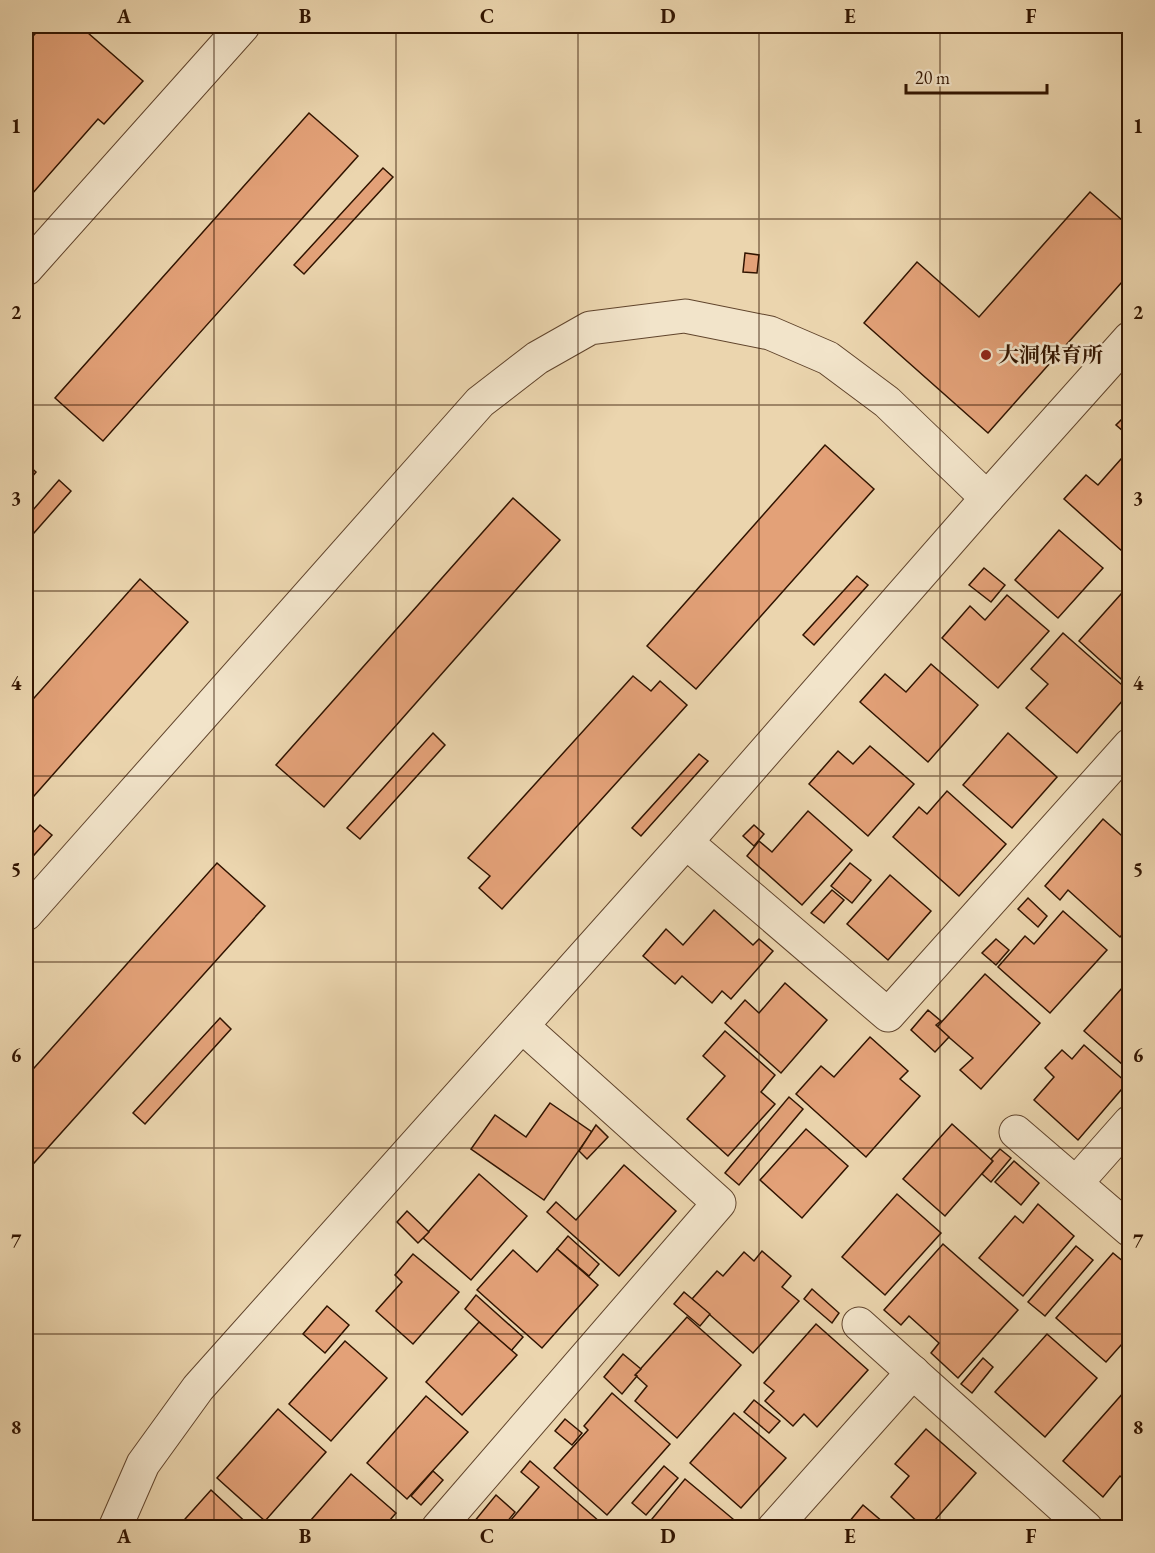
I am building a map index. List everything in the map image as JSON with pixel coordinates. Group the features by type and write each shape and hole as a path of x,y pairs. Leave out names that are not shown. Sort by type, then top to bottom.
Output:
{"street":[{"path":"26,269 243,26"},
{"path":"26,914 480,402 537,358 590,328 685,316 770,333 828,358 887,402 987,498"},
{"path":"115,1527 143,1464 198,1388 686,842 1130,338"},
{"path":"686,842 888,1015 1130,745"},
{"path":"438,1527 719,1203 522,1026"},
{"path":"1076,1183 1130,1122"},
{"path":"1016,1132 1130,1230"},
{"path":"859,1323 1086,1527"},
{"path":"774,1527 913,1372"}],"building":[{"path":"42,26 80,26 143,81 104,124 98,119 32,194 26,188 26,44"},
{"path":"309,113 358,156 103,441 55,398"},
{"path":"383,168 393,177 304,274 294,265"},
{"path":"1090,192 1130,227 1130,273 988,433 864,323 917,262 979,317"},
{"path":"745,253 759,255 757,273 743,272"},
{"path":"1130,411 1130,437 1116,425"},
{"path":"825,445 874,489 696,689 647,646"},
{"path":"1129,450 1130,543 1122,551 1064,499 1086,475 1098,485"},
{"path":"26,463 36,472 26,484"},
{"path":"59,480 71,491 26,542 26,518"},
{"path":"513,498 560,540 324,807 276,765"},
{"path":"1059,530 1103,568 1058,618 1015,580"},
{"path":"984,568 1005,585 991,602 969,585"},
{"path":"857,576 868,585 814,645 803,635"},
{"path":"140,579 188,622 26,805 26,707"},
{"path":"1130,584 1130,687 1079,641"},
{"path":"1007,595 1049,631 998,688 942,638 970,606 985,620"},
{"path":"1063,633 1130,692 1077,753 1026,708 1048,684 1031,669"},
{"path":"931,664 978,705 928,762 860,702 885,674 906,692"},
{"path":"633,676 651,691 660,681 687,705 502,909 479,888 490,876 468,858"},
{"path":"433,733 445,745 360,839 347,828"},
{"path":"1008,733 1057,777 1012,828 963,785"},
{"path":"870,746 914,784 868,836 809,784 838,751 853,764"},
{"path":"699,754 708,761 641,836 632,828"},
{"path":"947,791 1006,844 959,896 893,837 919,807 927,814"},
{"path":"808,811 852,850 802,905 747,856 759,841 772,852"},
{"path":"1103,819 1130,843 1130,926 1120,937 1068,890 1060,900 1045,886"},
{"path":"40,825 52,835 26,864 26,841"},
{"path":"754,825 764,834 754,846 743,836"},
{"path":"217,863 265,906 26,1172 26,1077"},
{"path":"850,863 871,880 852,903 831,886"},
{"path":"890,875 931,911 888,960 847,924"},
{"path":"832,890 844,900 824,923 811,913"},
{"path":"1028,898 1047,916 1038,927 1018,909"},
{"path":"714,910 753,945 759,939 773,951 731,999 722,991 712,1003 682,976 675,984 643,956 666,929 683,945"},
{"path":"1063,911 1107,950 1050,1013 998,967 1025,936 1034,944"},
{"path":"1130,933 1130,948 1122,941"},
{"path":"996,939 1009,950 996,965 982,953"},
{"path":"985,974 1040,1023 981,1089 960,1070 973,1058 937,1027"},
{"path":"1130,979 1130,1071 1084,1031"},
{"path":"785,983 827,1020 781,1073 725,1023 745,1000 759,1013"},
{"path":"928,1010 941,1021 936,1025 949,1037 935,1052 911,1030"},
{"path":"220,1018 231,1029 145,1124 133,1113"},
{"path":"725,1031 775,1075 761,1092 775,1104 728,1156 687,1119 725,1076 703,1056"},
{"path":"870,1037 908,1071 900,1079 920,1096 866,1157 796,1094 821,1066 834,1077"},
{"path":"1084,1045 1127,1083 1078,1140 1034,1100 1054,1077 1045,1068 1062,1050 1072,1059"},
{"path":"789,1097 803,1109 739,1185 725,1173"},
{"path":"550,1103 592,1132 544,1200 471,1149 495,1115 526,1137"},
{"path":"952,1124 993,1161 945,1216 903,1179"},
{"path":"596,1125 608,1137 587,1159 579,1151"},
{"path":"806,1129 848,1166 802,1218 760,1180"},
{"path":"1000,1149 1011,1158 991,1182 982,1174"},
{"path":"1014,1161 1039,1183 1021,1205 995,1182"},
{"path":"624,1165 676,1211 619,1276 547,1212 556,1202 576,1220"},
{"path":"1130,1167 1130,1191 1124,1186 1123,1174"},
{"path":"479,1174 527,1216 471,1280 423,1238"},
{"path":"897,1194 941,1233 885,1295 842,1257"},
{"path":"1038,1204 1074,1236 1023,1296 979,1258 1015,1216 1023,1223"},
{"path":"407,1211 429,1232 418,1243 397,1222"},
{"path":"568,1236 599,1264 589,1276 557,1249"},
{"path":"943,1244 1018,1310 958,1378 931,1353 939,1343 909,1316 901,1325 884,1310"},
{"path":"1076,1246 1093,1260 1045,1316 1028,1302"},
{"path":"557,1249 598,1285 542,1348 477,1290 513,1250 537,1272"},
{"path":"762,1251 791,1276 782,1287 799,1301 753,1353 692,1299 717,1271 723,1276 744,1252 754,1261"},
{"path":"1113,1253 1130,1267 1130,1335 1106,1362 1056,1318"},
{"path":"413,1254 459,1292 413,1344 376,1311 402,1282 395,1275"},
{"path":"812,1289 839,1313 832,1323 804,1299"},
{"path":"684,1292 710,1314 700,1326 674,1304"},
{"path":"476,1295 523,1337 511,1351 465,1309"},
{"path":"327,1306 349,1325 325,1353 303,1334"},
{"path":"687,1317 741,1365 677,1438 635,1401 647,1386 635,1375"},
{"path":"479,1322 517,1355 462,1415 426,1382"},
{"path":"816,1324 868,1370 817,1427 804,1414 793,1426 765,1401 774,1391 764,1383"},
{"path":"1047,1334 1097,1378 1045,1437 995,1392"},
{"path":"345,1341 387,1378 331,1441 289,1404"},
{"path":"623,1354 641,1369 622,1394 604,1377"},
{"path":"983,1358 993,1367 972,1393 961,1384"},
{"path":"1124,1392 1130,1396 1130,1484 1120,1476 1103,1497 1063,1461"},
{"path":"612,1393 670,1444 607,1515 554,1468 588,1430 584,1426"},
{"path":"426,1396 468,1432 407,1499 367,1463"},
{"path":"754,1400 780,1421 769,1433 744,1412"},
{"path":"278,1409 326,1452 265,1521 217,1478"},
{"path":"734,1413 786,1458 741,1508 690,1463"},
{"path":"565,1419 582,1433 572,1445 555,1431"},
{"path":"926,1429 976,1473 928,1528 924,1528 891,1497 909,1476 895,1464"},
{"path":"530,1461 600,1522 595,1528 504,1528 539,1487 521,1472"},
{"path":"664,1466 678,1478 646,1515 632,1503"},
{"path":"433,1471 443,1480 421,1505 411,1496"},
{"path":"351,1474 396,1513 383,1528 304,1528"},
{"path":"685,1479 733,1519 726,1528 649,1528 647,1525"},
{"path":"211,1490 252,1528 177,1528"},
{"path":"496,1495 515,1512 502,1528 469,1528"},
{"path":"863,1505 890,1528 844,1528"}],"place":[{"name":"大洞保育所","path":"986,355"}]}
